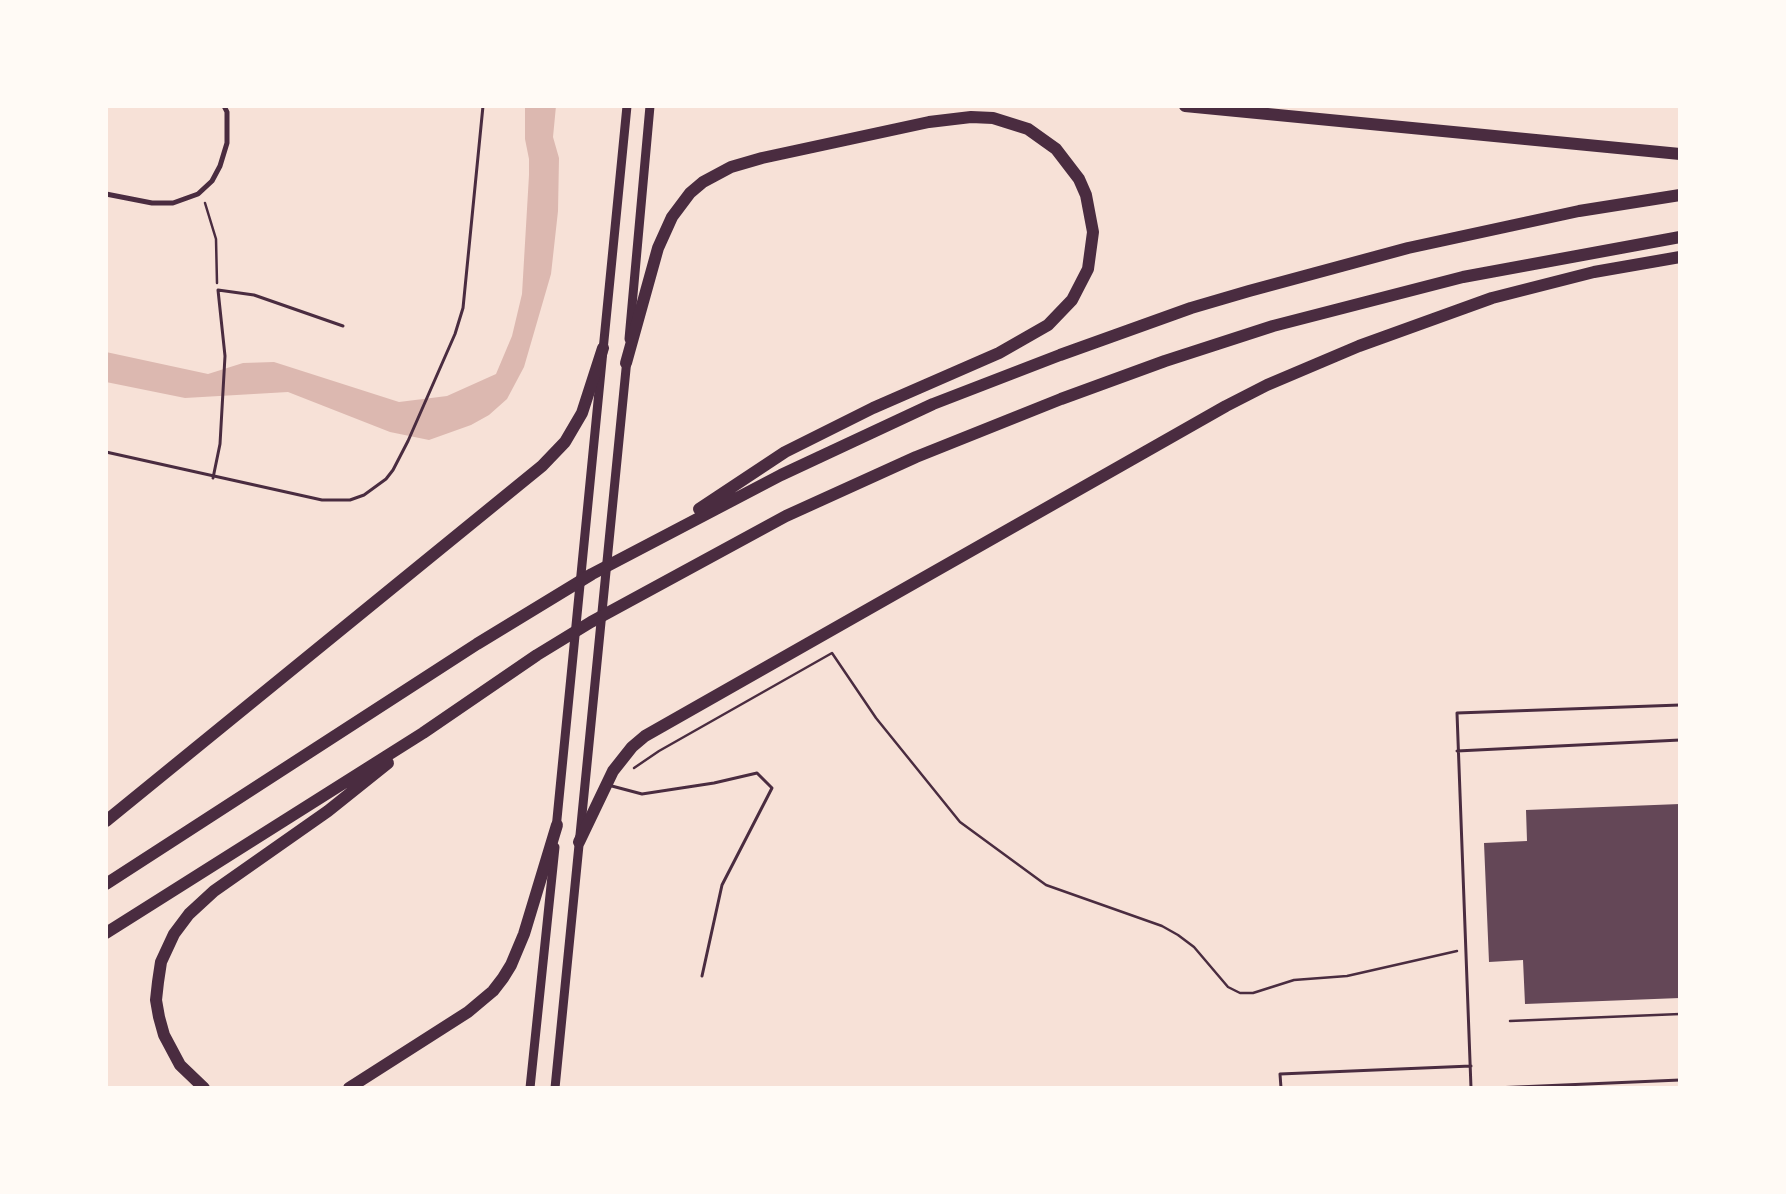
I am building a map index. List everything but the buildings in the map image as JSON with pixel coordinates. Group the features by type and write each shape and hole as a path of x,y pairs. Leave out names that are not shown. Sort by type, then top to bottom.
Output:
{"highway":[{"path":"1185,106 1680,154"},
{"path":"626,363 658,248 672,217 690,193 703,182 731,167 762,158 929,122 971,117 992,118 1028,129 1043,138 1069,163 1086,195 1093,232 1088,269 1072,300 1048,325 999,353 874,408 785,452 648,543"},
{"path":"106,884 542,603 648,543 852,440 933,404 1060,355 1191,308 1408,248 1580,211 1680,195"},
{"path":"106,933 423,733 537,654 640,595 786,516 882,472 977,431 1165,361 1273,326 1463,276 1680,237"},
{"path":"579,842 605,785 623,757 632,747 660,727 1226,406 1267,386 1404,328 1492,298 1594,272 1680,257"},
{"path":"106,821 542,466 565,442 582,413 604,348"},
{"path":"204,1088 180,1065 164,1035 159,1018 156,1000 161,962 174,934 189,914 214,891 347,797 423,733"},
{"path":"349,1088 468,1012 493,991 519,950 557,825"}],"street":[{"path":"106,194 152,203 173,202 198,194 212,181 220,166 227,143 227,112 224,106"},
{"path":"530,1088 627,106"},
{"path":"554,1088 650,106"}],"lane":[{"path":"106,452 213,478 322,500 350,500 364,495 386,479 393,470 408,441 457,328 463,308 483,106"},
{"path":"213,478 220,444 224,356 218,290 254,295 344,326"},
{"path":"1471,1088 1457,714 1680,705"},
{"path":"1457,751 1680,740"},
{"path":"605,785 642,794 714,783 757,772 772,788 722,885 702,976"},
{"path":"1281,1088 1280,1074 1471,1066"},
{"path":"1494,1088 1680,1080"}],"path":[{"path":"205,203 216,239 218,290"},
{"path":"628,762 634,768 659,751 832,653 876,718 960,822 1046,885 1162,926 1178,935 1194,947 1228,986 1240,993 1253,993 1294,980 1347,976 1447,952 1466,950"},
{"path":"1510,1021 1680,1014"}],"shaded area":[{"path":"525,106 556,106 553,137 559,158 558,211 551,274 524,367 507,399 489,415 471,425 429,440 390,432 288,392 185,398 106,382 106,352 208,374 243,363 274,362 399,402 447,396 496,374 512,336 522,294 529,175 529,159 525,139"}]}
